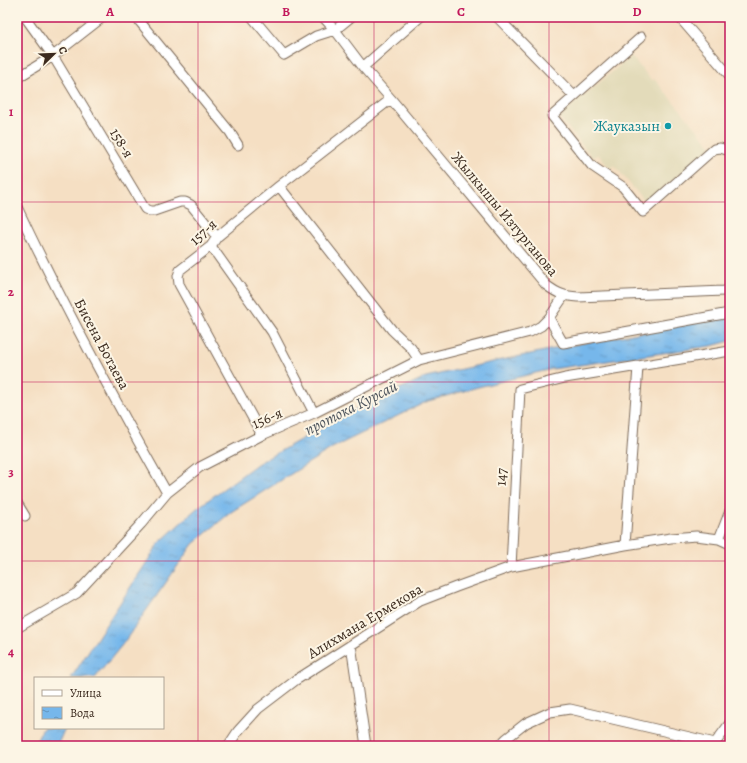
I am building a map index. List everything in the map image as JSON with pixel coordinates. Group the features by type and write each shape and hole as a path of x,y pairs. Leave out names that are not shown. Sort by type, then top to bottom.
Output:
{"street":[{"name":"158-я","path":"25,17 53,56 145,209 154,211 180,202 185,202 191,205 217,237"},
{"path":"17,78 53,56 103,17"},
{"path":"136,17 230,132 238,146"},
{"path":"252,17 284,55 316,36 335,30 351,17"},
{"name":"Жылкышы Изтурганова","path":"323,17 546,286 564,296 578,298 724,292 730,290"},
{"path":"363,67 420,17"},
{"path":"497,17 574,96"},
{"path":"679,17 730,76"},
{"path":"641,37 552,116 592,166 623,188 643,212 714,149 720,148 730,152"},
{"name":"157-я","path":"262,434 179,284 178,276 180,270 211,246 217,237 278,186 391,99"},
{"path":"278,186 392,330 411,348 419,360"},
{"name":"Бисена Ботаева","path":"17,207 41,259 130,427 167,493"},
{"path":"211,246 272,332 314,413"},
{"name":"156-я","path":"17,628 77,593 141,524 167,493 200,467 262,434 314,413 419,360 530,332 541,326 549,318 564,296"},
{"path":"549,318 563,343 730,312"},
{"path":"625,545 638,367 730,351"},
{"name":"147","path":"511,567 520,389 565,378 638,367"},
{"path":"17,503 24,516"},
{"path":"719,539 730,511"},
{"name":"Алихмана Ермекова","path":"228,746 238,731 264,705 296,680 420,601 511,567 625,545 696,536 719,539 730,544"},
{"path":"351,645 366,746"},
{"path":"499,746 526,723 550,712 570,709 714,744 730,723"}],"shaded area":[{"path":"631,56 652,81 654,79 712,147 646,203 614,165 610,169 598,154 593,158 559,117"}],"water":[{"path":"730,316 730,341 711,346 552,369 478,387 428,401 332,448 231,512 193,544 122,645 96,677 72,677 160,542 196,509 257,464 361,406 426,377 578,344"},
{"path":"42,729 65,729 57,746 34,746"}],"place":[{"name":"Жауказын","path":"668,126"}],"water label":[{"name":"протока Курсай","path":"351,408"}]}
